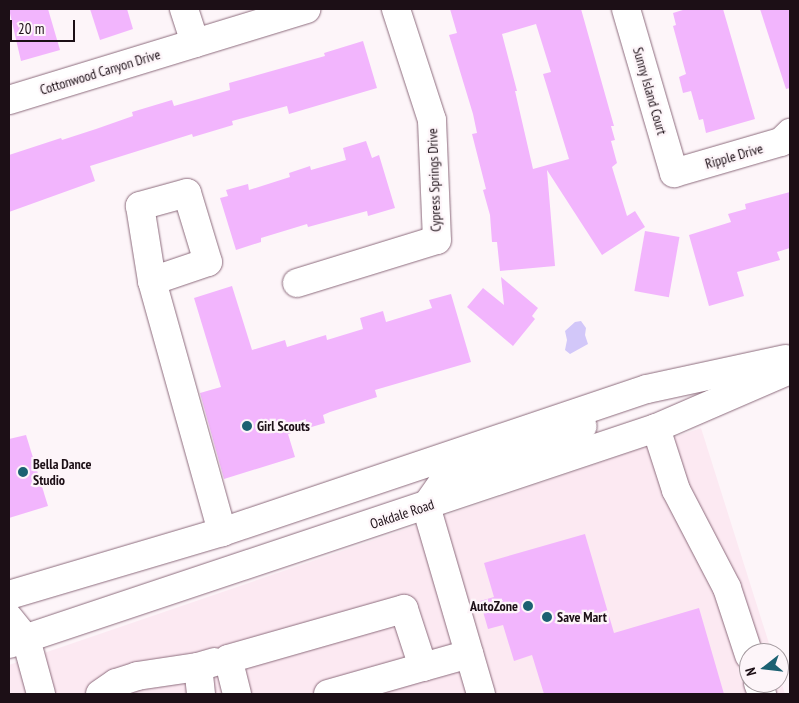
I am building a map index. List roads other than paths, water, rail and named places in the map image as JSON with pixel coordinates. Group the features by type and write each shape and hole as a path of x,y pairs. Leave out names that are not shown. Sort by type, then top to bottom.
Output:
{"main road":[{"path":"184,9 195,43"},
{"name":"Cottonwood Canyon Drive","path":"9,100 306,9"},
{"name":"Cypress Springs Drive","path":"297,283 437,240 432,120 396,9"},
{"name":"Sunny Island Court","path":"626,9 674,173"},
{"name":"Ripple Drive","path":"674,173 781,142 790,133"},
{"path":"152,281 222,532"},
{"path":"9,595 222,532 647,389 790,358"},
{"name":"Oakdale Road","path":"18,642 656,428 790,370"},
{"path":"481,694 426,506 443,482 464,470 524,452 575,431 647,389"},
{"path":"656,428 676,490 727,588 745,643"},
{"path":"100,694 116,683 137,676 198,667 404,609 423,667"},
{"path":"9,618 42,694"},
{"path":"328,694 469,654"},
{"path":"228,658 237,694"},
{"path":"198,667 202,694"}],"place":[{"name":"Girl Scouts","path":"247,426"},
{"name":"Bella Dance Studio","path":"23,472"},
{"name":"AutoZone","path":"528,606"},
{"name":"Save Mart","path":"547,617"}]}
